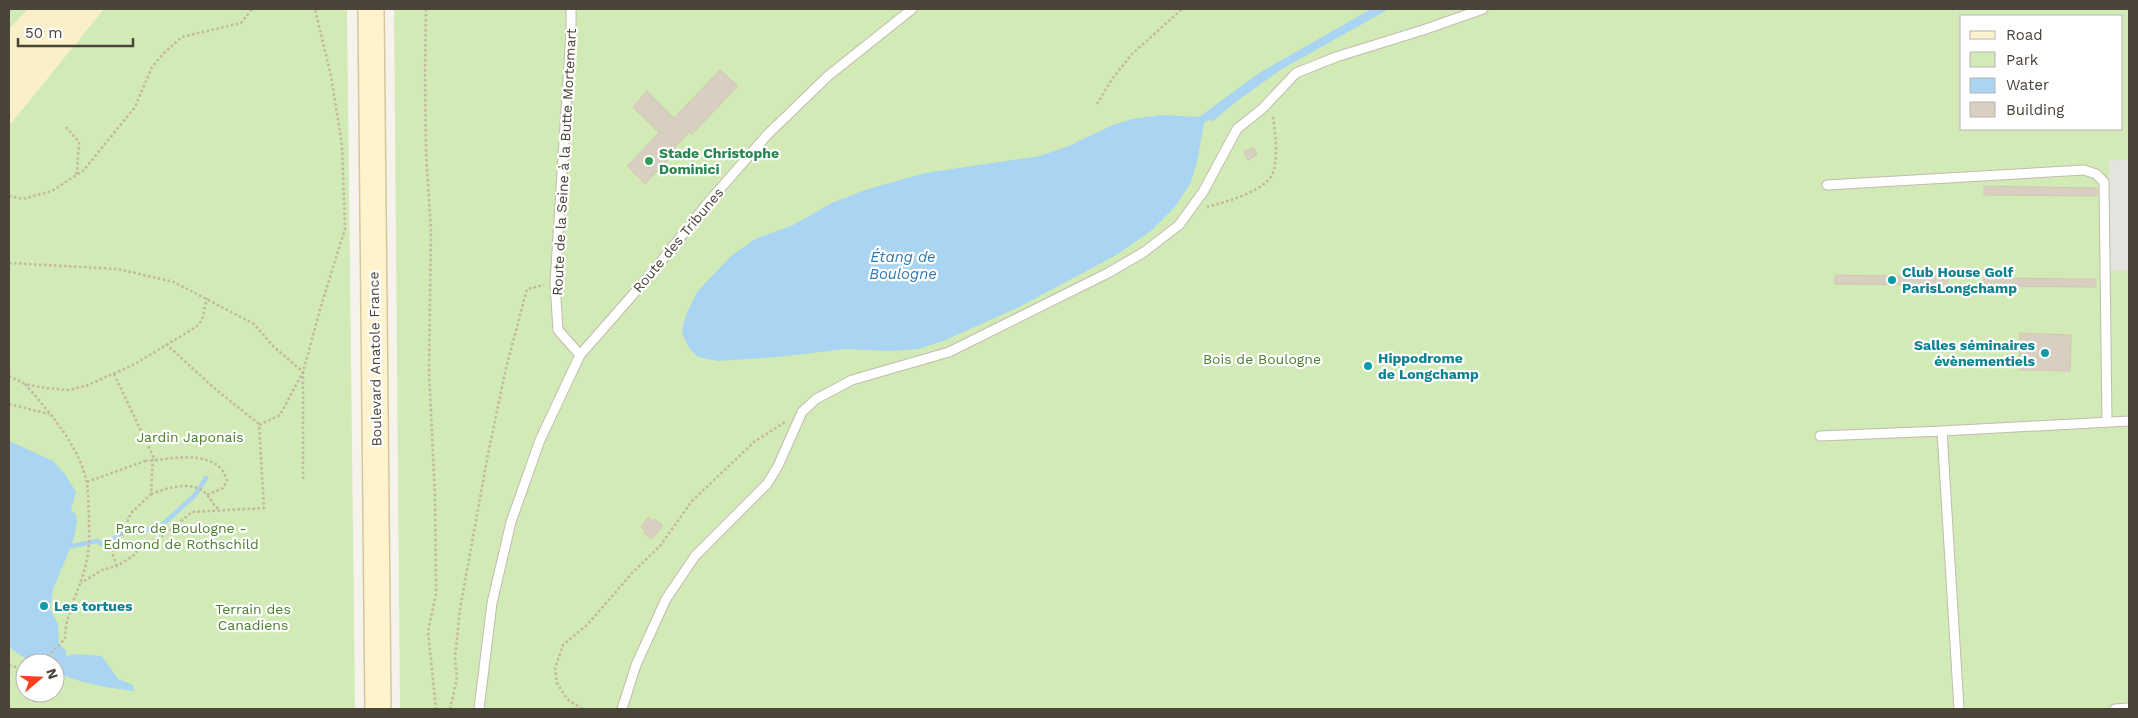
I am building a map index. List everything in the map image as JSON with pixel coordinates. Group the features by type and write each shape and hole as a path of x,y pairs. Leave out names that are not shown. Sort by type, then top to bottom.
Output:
{"main road":[{"name":"Boulevard Anatole France","path":"371,9 378,709"}],"lane":[{"name":"Route de la Seine à la Butte Mortemart","path":"571,9 572,32 555,283 558,330 580,355"},
{"name":"Route des Tribunes","path":"580,355 651,274 706,205 767,135 828,76 912,9"},
{"path":"622,709 636,665 666,599 695,556 767,484 778,466 802,412 816,399 852,380 949,352 1108,273 1144,252 1179,225 1203,192 1237,129 1271,99 1296,73 1336,57 1483,9"},
{"path":"1827,185 2084,170 2096,174 2104,182 2107,422"},
{"path":"479,709 492,602 511,522 540,440 580,355"},
{"path":"1820,436 2129,421"},
{"path":"1942,431 1959,709"},
{"path":"2115,709 2129,708"}],"path":[{"path":"9,196 23,200 52,191 84,170 135,107 152,67 164,53 182,38 241,23 252,9"},
{"path":"259,425 280,415 303,372 345,229 342,145 331,76 315,9"},
{"path":"426,9 426,153 430,230 429,372 435,496 436,594 428,631 436,709"},
{"path":"1097,104 1112,79 1132,54 1182,9"},
{"path":"1190,210 1231,200 1262,186 1274,172 1276,145 1271,99"},
{"path":"66,127 79,142 77,172 74,177"},
{"path":"9,263 118,269 174,282 208,298 254,324 273,346 303,372 303,478"},
{"path":"450,709 457,678 455,658 460,609 488,454 512,342 527,289 555,283"},
{"path":"9,376 25,384 68,390 86,386 135,364 196,327 202,320 208,298"},
{"path":"81,583 102,570 118,566 133,556 139,549 164,535 192,512 264,508 258,422 214,388 166,344"},
{"path":"114,374 153,456 157,460"},
{"path":"25,384 70,441 79,458 86,482 89,538 88,558 81,583 72,602 65,630 65,640 51,653"},
{"path":"9,404 49,414"},
{"path":"582,709 567,699 557,683 555,668 563,645 588,624 632,572 660,546 692,501 719,474 754,442 802,412"},
{"path":"151,494 153,456"},
{"path":"86,482 146,461 192,456 220,467 225,474 227,481 223,488 207,495"},
{"path":"118,566 113,555 114,544 119,541 131,513 151,494 172,487 195,487 207,495 210,502 221,510"}],"green space":[{"name":"Parc de Boulogne - Edmond de Rothschild","path":"9,9 347,9 355,709 9,709"},
{"name":"Bois de Boulogne","path":"394,9 2129,9 2129,709 400,709"}],"sand":[{"path":"28,9 104,9 9,126 9,29"}],"shaded area":[{"path":"2129,159 2129,271 2110,270 2109,161"}],"water":[{"name":"Étang de Boulogne","path":"1371,9 1389,9 1282,69 1237,101 1213,121 1208,120 1204,123 1197,163 1190,184 1175,207 1151,231 1116,255 1019,307 943,341 918,349 890,351 846,349 777,357 718,361 698,357 690,349 684,338 682,331 686,315 697,292 731,256 755,239 793,225 832,203 865,190 925,173 1040,156 1066,147 1113,125 1132,119 1162,115 1199,117 1259,73"},
{"path":"9,441 53,461 64,473 76,492 71,510 76,515 77,521 74,539 53,589 50,609 58,624 59,643 66,651 66,656 76,654 102,656 118,679 133,685 134,691 65,676 65,653 18,653 9,647"}],"building":[{"path":"720,70 738,86 692,134 689,132 674,148 677,150 645,184 627,166 659,133 633,107 647,91 674,118"},
{"path":"1253,147 1257,155 1248,160 1244,152"},
{"path":"1984,186 2097,188 2097,196 1984,195"},
{"name":"Club House Golf ParisLongchamp","path":"1835,275 1948,277 1948,285 1835,284"},
{"path":"1984,278 2096,279 2096,287 1983,286"},
{"name":"Salles séminaires évènementiels","path":"2020,333 2071,335 2070,371 2019,370"},
{"path":"648,517 663,525 652,539 644,533 645,531 641,527"}],"waterway":[{"path":"72,546 97,541 104,545 117,537 124,529 145,530 160,527 195,495 206,478"}],"place":[{"name":"Stade Christophe Dominici","path":"649,161"},
{"name":"Club House Golf ParisLongchamp","path":"1892,280"},
{"name":"Salles séminaires évènementiels","path":"2045,353"},
{"name":"Hippodrome de Longchamp","path":"1368,366"},
{"name":"Les tortues","path":"44,606"}],"park label":[{"name":"Jardin Japonais","path":"190,437"},
{"name":"Terrain des Canadiens","path":"253,618"}]}
